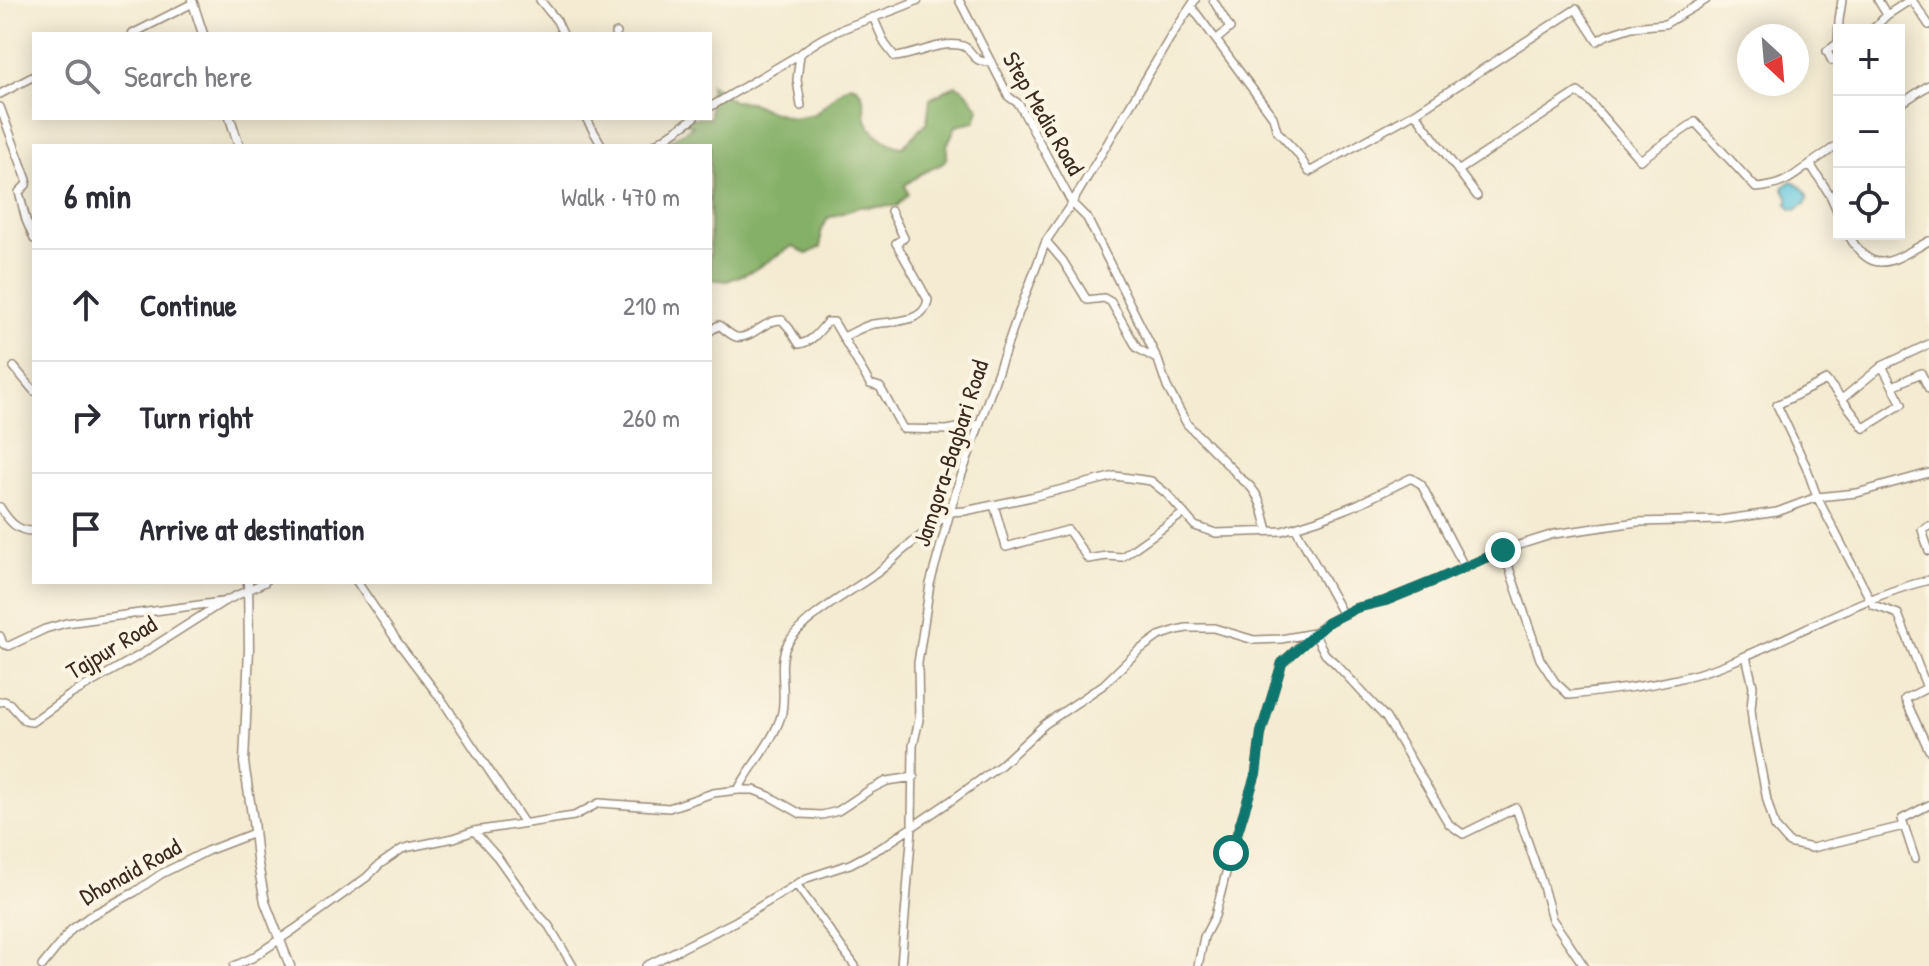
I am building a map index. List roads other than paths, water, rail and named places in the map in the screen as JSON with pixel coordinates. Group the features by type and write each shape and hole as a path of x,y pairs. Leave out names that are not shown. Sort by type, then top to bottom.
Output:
{"street":[{"path":"540,0 562,32"},
{"path":"712,106 800,54 816,41 918,0"},
{"name":"Step Media Road","path":"959,0 1009,97 1019,104 1072,203 1087,218 1187,424 1239,479 1252,488 1268,530"},
{"path":"1213,0 1230,28 1216,40"},
{"path":"1193,3 1216,40 1273,117 1277,131 1298,154 1309,172 1415,113 1576,9 1597,41 1632,27 1665,24 1706,0"},
{"path":"1839,24 1842,0"},
{"path":"1878,0 1887,15"},
{"path":"1878,24 1911,0 1929,25"},
{"path":"136,32 192,1 202,32"},
{"name":"Jamgora-Bagbari Road","path":"901,966 912,828 913,746 919,720 918,663 930,584 950,512 1046,241 1193,3"},
{"path":"873,17 885,44 895,57 957,45 965,47 976,60 991,62"},
{"path":"800,54 797,80 801,106"},
{"path":"0,94 32,77"},
{"path":"1905,101 1929,85"},
{"path":"1458,171 1578,92 1640,160 1695,122 1756,188 1784,183 1833,148"},
{"path":"0,107 27,180 19,192 32,234"},
{"path":"1415,113 1477,196"},
{"path":"231,120 238,144"},
{"path":"587,120 601,144"},
{"path":"656,144 691,120"},
{"path":"1810,164 1833,202"},
{"path":"843,337 868,325 903,321 926,310 928,305 896,243 904,238 891,211"},
{"path":"1852,240 1860,254 1886,264 1929,241"},
{"path":"1046,241 1063,261 1087,300 1104,298 1111,302 1137,348 1158,360"},
{"path":"712,330 719,325 734,337 743,337 774,319 782,320 799,344 816,335 827,322 834,322 870,384 880,387 903,429 947,430 979,424"},
{"path":"1842,399 1882,366 1929,344"},
{"path":"1882,366 1902,404 1864,428 1826,380 1777,405 1817,497 1873,605 1898,614 1927,688 1905,699 1929,750"},
{"path":"14,367 32,389"},
{"path":"1893,386 1921,373 1929,389"},
{"path":"1198,966 1204,937 1215,916 1256,773 1261,733 1282,663 1327,623 1356,608 1385,601 1503,550 1554,534 1637,522 1720,520 1777,512 1817,497 1857,493 1929,473"},
{"path":"738,790 748,770 767,747 782,715 784,652 794,635 849,591 875,575 950,512 994,505 1115,476 1151,481 1195,526 1216,533 1282,531 1358,504 1411,478 1421,484 1465,568"},
{"path":"994,505 1006,547 1068,530 1088,559 1122,557 1184,513"},
{"path":"0,507 11,523 27,532 32,531"},
{"path":"1929,526 1922,530 1929,551"},
{"path":"1295,527 1343,615"},
{"path":"1503,550 1540,659 1555,682 1569,695 1641,687 1696,674 1746,656 1871,599 1929,580"},
{"path":"358,584 444,703 524,823"},
{"path":"248,585 249,649 244,763 265,902 290,966"},
{"name":"Tajpur Road","path":"0,702 10,704 25,721 32,722 70,695 140,655 248,585"},
{"path":"0,636 3,644 9,646 66,623 223,602"},
{"path":"646,966 702,939 796,884 866,856 912,828 1001,765 1045,724 1103,685 1138,651 1159,636 1187,628 1214,628 1254,640 1314,633"},
{"path":"1314,633 1325,654 1386,718 1449,824 1463,834 1516,808 1552,919 1584,966"},
{"path":"1746,656 1753,686 1753,727 1767,800 1775,827 1789,843 1812,848 1904,826"},
{"path":"234,966 252,958 402,849 474,831 574,816 599,803 669,808 713,793 738,790 754,790 801,814 822,815 838,811 887,781 914,777"},
{"path":"1915,859 1902,819 1929,805"},
{"path":"474,831 549,926 573,966"},
{"name":"Dhonaid Road","path":"42,966 82,921 161,874 207,851 254,833"},
{"path":"796,884 855,966"}],"water":[{"path":"1791,181 1800,186 1807,196 1806,203 1796,210 1788,205 1788,196 1783,188"}]}
